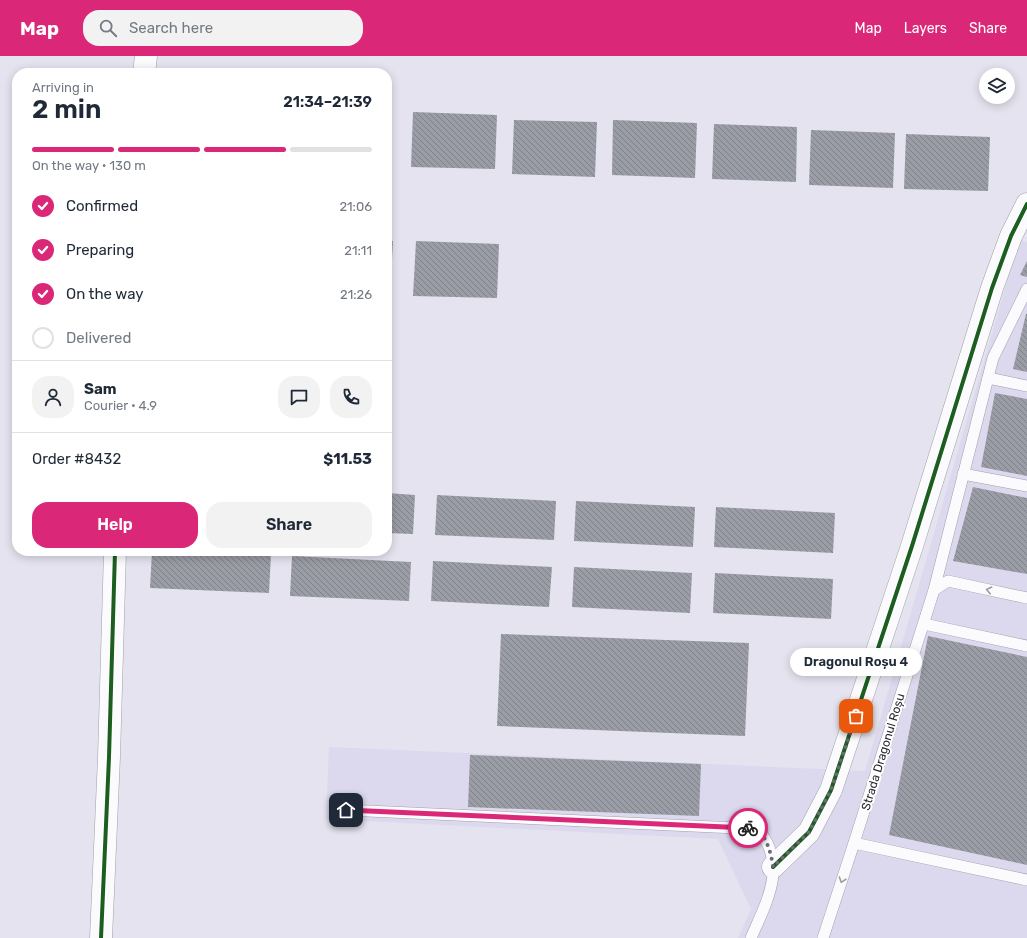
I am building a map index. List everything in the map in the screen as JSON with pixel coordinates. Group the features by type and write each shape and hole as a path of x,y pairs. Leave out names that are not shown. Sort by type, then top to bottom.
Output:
{"street":[{"path":"145,68 146,56"},
{"path":"773,867 809,832 831,790 912,546 992,288 1011,236 1027,204"},
{"path":"101,938 109,757 115,556"}],"lane":[{"name":"Strada Dragonul Roșu","path":"823,938 934,590 993,358 1027,289"},
{"path":"988,378 1027,386"},
{"path":"963,474 1027,486"},
{"path":"934,590 948,581 1027,598"},
{"path":"924,624 1027,646"},
{"path":"346,810 758,829 765,838 771,854 773,880 768,898 751,938"},
{"path":"854,843 1027,880"}],"shaded area":[{"path":"1019,240 1027,242 1027,938 738,938 751,909 718,839 326,819 329,747 865,771"}],"building":[{"path":"413,112 497,115 495,169 411,167"},
{"path":"514,120 597,122 595,177 512,174"},
{"path":"613,120 697,123 695,178 612,175"},
{"path":"714,124 797,127 796,182 712,179"},
{"path":"811,130 895,133 893,188 809,185"},
{"path":"906,134 990,137 988,191 904,189"},
{"path":"416,241 499,244 497,298 413,296"},
{"path":"1027,261 1027,277 1020,275"},
{"path":"1027,314 1027,372 1013,369"},
{"path":"995,393 1027,399 1027,476 981,467"},
{"path":"973,487 1027,498 1027,574 953,561"},
{"path":"392,493 415,495 413,534 392,533"},
{"path":"437,495 556,501 554,540 435,535"},
{"path":"576,501 695,507 693,547 574,541"},
{"path":"716,507 835,513 833,553 714,547"},
{"path":"152,556 271,556 269,593 150,588"},
{"path":"292,556 411,562 409,601 290,596"},
{"path":"433,561 552,567 549,607 431,601"},
{"path":"574,567 692,573 690,613 572,607"},
{"path":"715,573 833,579 831,619 713,613"},
{"path":"501,634 749,643 745,736 497,726"},
{"path":"928,636 1027,657 1027,865 889,835"},
{"path":"470,755 701,764 699,816 468,807"}],"cycle path":[{"path":"773,867 809,832 831,790 912,546 992,288 1011,236 1027,204"},
{"path":"101,938 109,757 115,556"}],"way so far":[{"path":"748,828 758,829 765,838 771,854 773,867 809,832 831,790 856,716"}],"place":[{"name":"Dragonul Roșu 4","path":"856,716"}],"route":[{"path":"346,810 748,828"}]}
